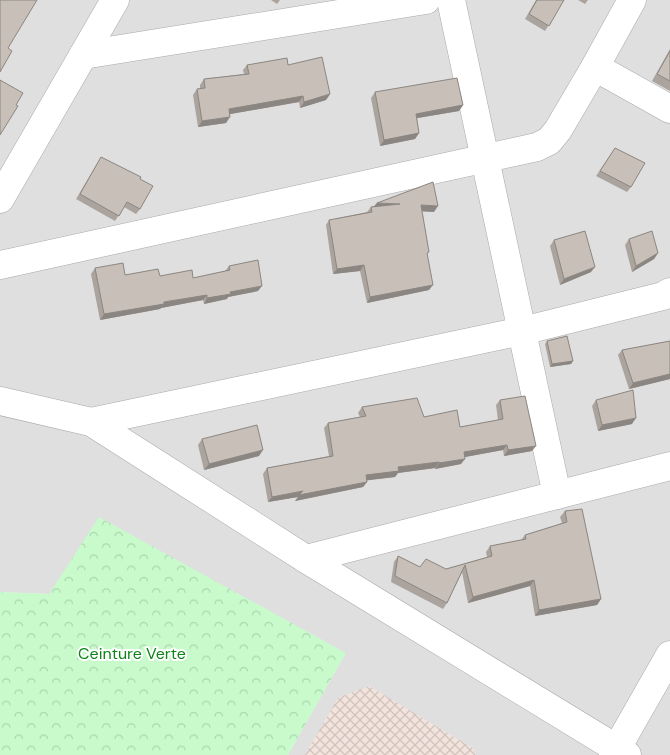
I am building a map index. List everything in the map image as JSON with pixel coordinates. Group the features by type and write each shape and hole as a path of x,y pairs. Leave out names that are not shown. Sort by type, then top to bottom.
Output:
{"street":[{"path":"2,190 115,0"},
{"path":"83,55 426,0"},
{"path":"451,0 557,495"},
{"path":"0,264 537,147 549,141 558,130 632,0"},
{"path":"595,68 670,109"},
{"path":"91,422 522,331 663,296 670,292"},
{"path":"0,401 91,422 306,559 619,753 670,655"},
{"path":"306,559 670,466"}],"shaded area":[{"path":"0,0 670,0 670,755 288,755 345,653 49,594 0,592"},
{"path":"369,686 474,749 475,755 305,755 338,698"}],"green space":[{"name":"Ceinture Verte","path":"99,517 346,653 288,755 0,755 0,592 49,594"}],"building":[{"path":"0,0 37,0 8,48 12,51 0,72"},
{"path":"537,0 564,0 549,26 529,14"},
{"path":"670,51 670,81 657,74"},
{"path":"322,57 330,94 304,102 303,96 229,109 230,117 202,121 197,89 205,88 204,79 249,74 247,65 287,58 288,65"},
{"path":"457,78 463,105 416,114 419,133 384,140 375,92"},
{"path":"0,80 23,93 16,105 18,106 0,135"},
{"path":"615,148 645,163 631,187 600,171"},
{"path":"101,157 141,177 140,179 153,186 140,209 127,202 119,216 80,194"},
{"path":"433,182 438,206 421,205 433,285 370,297 364,265 337,269 329,220 372,212 371,207 400,204 377,203"},
{"path":"585,231 595,267 564,279 554,240"},
{"path":"652,231 658,253 636,266 629,239"},
{"path":"258,260 262,286 230,292 231,294 207,298 207,295 104,314 95,268 123,263 125,275 158,269 160,276 192,270 193,278 230,270 229,266"},
{"path":"567,336 573,361 552,364 547,341"},
{"path":"670,341 670,374 633,383 622,350"},
{"path":"633,390 636,418 602,425 596,400"},
{"path":"525,396 536,446 508,450 507,445 464,452 465,459 398,467 399,471 366,475 367,482 299,495 303,491 272,497 267,468 333,456 328,423 366,416 362,407 417,398 424,417 457,410 460,427 503,419 500,400"},
{"path":"257,425 263,450 209,464 202,439"},
{"path":"582,509 601,599 539,610 534,580 473,597 465,565 447,603 395,576 398,556 420,567 426,559 446,569 492,556 490,546 526,539 525,535 567,522 565,511"}]}
